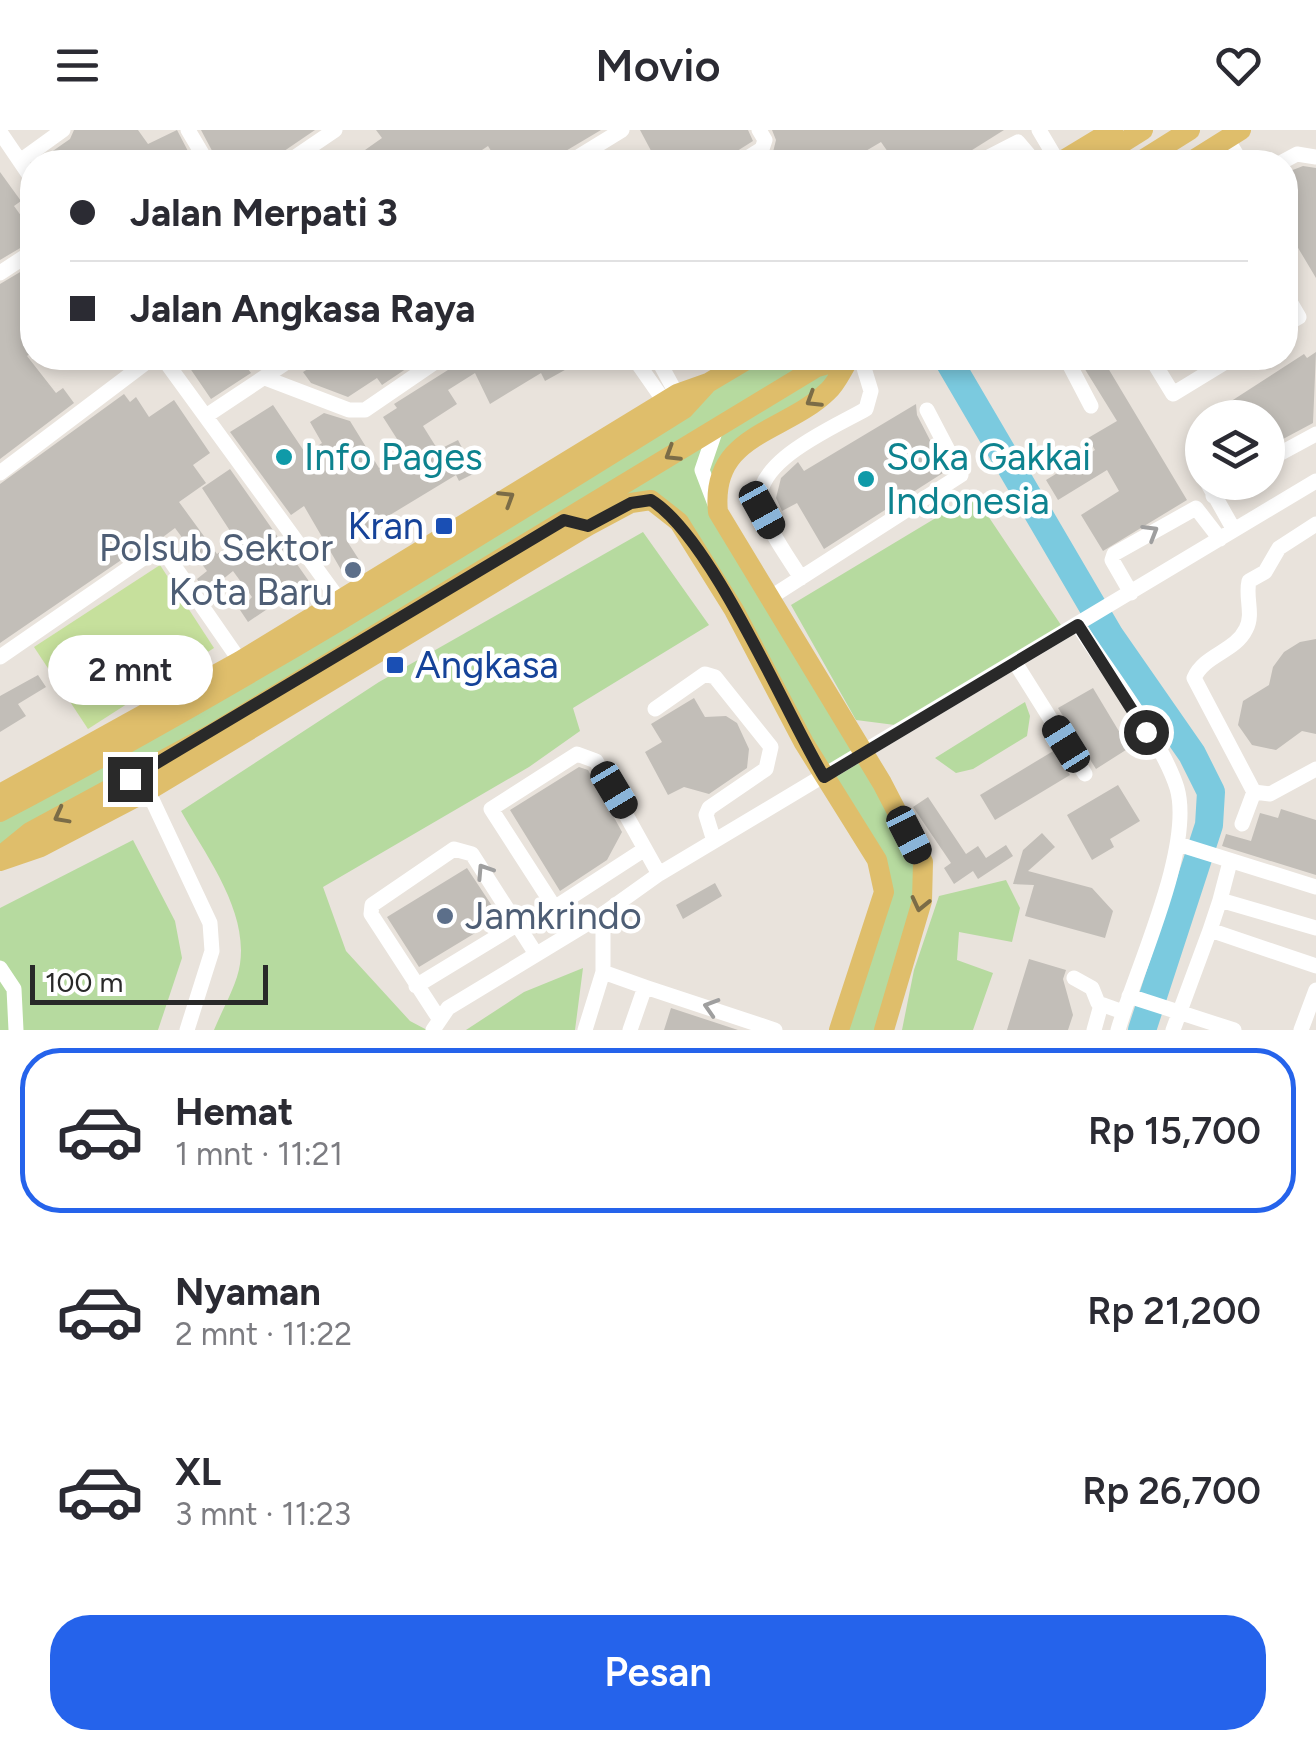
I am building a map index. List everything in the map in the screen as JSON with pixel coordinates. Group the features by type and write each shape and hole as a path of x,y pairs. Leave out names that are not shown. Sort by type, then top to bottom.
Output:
{"main road":[{"path":"1079,150 1112,130"},
{"path":"1111,150 1143,130"},
{"path":"1158,150 1190,130"},
{"path":"0,794 240,661 730,370"},
{"path":"0,858 30,832 213,733 812,370"},
{"path":"841,370 828,391 731,455 716,487 718,512 772,597 799,652 863,754 922,862 924,883 884,1030"},
{"path":"0,812 164,726 480,536 675,401"},
{"path":"0,858 41,847 148,791 588,526 631,503 651,500 678,522 734,610 824,777 878,860 884,892 840,1030"},
{"path":"564,520 588,526"},
{"path":"453,531 480,536"},
{"path":"502,578 516,549"}],"street":[{"path":"35,150 63,130"},
{"path":"306,150 335,130"},
{"path":"590,150 622,130"},
{"path":"0,132 20,161"},
{"path":"1002,150 1018,142 1025,150"},
{"path":"0,473 136,370"},
{"path":"172,370 340,601"},
{"path":"206,416 276,370"},
{"path":"265,378 349,410 365,410 423,370"},
{"path":"645,370 675,401"},
{"path":"663,370 675,401"},
{"path":"718,512 702,470 716,427 801,370"},
{"path":"801,578 762,510 759,492 778,464 866,409 871,391 865,370"},
{"path":"1072,370 1091,406"},
{"path":"1158,370 1173,394 1212,370"},
{"path":"772,597 961,475 927,410"},
{"path":"1285,451 1316,434"},
{"path":"536,954 472,854 454,849 372,905 370,914 377,930 436,1023 659,874 1016,664 1316,481"},
{"path":"1214,500 1227,534"},
{"path":"1131,593 1112,560 1114,554 1196,508 1227,534"},
{"path":"1242,824 1254,792 1194,678 1201,664 1243,636 1250,624 1249,581 1265,572 1279,548 1316,524"},
{"path":"0,658 155,550 170,560 240,661"},
{"path":"1078,625 1176,787 1181,824 1181,845 1131,1002 1118,1030"},
{"path":"1016,664 1085,774"},
{"path":"655,708 705,674 715,677 771,747 766,769 709,808 706,815 714,842"},
{"path":"571,933 491,809 576,754 586,755 596,761 659,874"},
{"path":"1254,792 1270,794 1316,769"},
{"path":"148,791 210,923 212,951 186,1030"},
{"path":"1181,845 1316,887"},
{"path":"554,908 645,849"},
{"path":"1173,1030 1174,1010 1220,900 1224,861"},
{"path":"1220,900 1316,928"},
{"path":"585,1030 603,972 603,914"},
{"path":"416,986 518,924"},
{"path":"1210,930 1316,966"},
{"path":"0,968 14,989 16,1030"},
{"path":"603,972 775,1030"},
{"path":"1074,978 1092,988 1101,1006 1094,1030"},
{"path":"630,1030 645,987"},
{"path":"1301,1030 1316,990"},
{"path":"1101,1006 1131,1002 1174,1010 1234,1030"}],"green space":[{"path":"730,370 842,370 828,391 764,430 715,487 922,862 889,1030 839,1030 884,892 673,516 651,500 0,857 0,812"},
{"path":"974,495 1063,628 895,725 856,720 791,605"},
{"path":"643,532 709,625 573,708 580,731 529,767 323,887 346,951 410,1021 427,1030 214,1030 240,964 238,924 223,884 181,811 379,682"},
{"path":"160,565 214,648 88,729 34,647"},
{"path":"1025,702 1030,716 1027,736 973,769 956,773 935,758"},
{"path":"133,840 175,921 182,958 158,1030 0,1030 0,908"},
{"path":"1006,880 1020,908 1012,942 959,932 957,960 993,973 973,1030 902,1030 914,970 939,896"},
{"path":"583,968 575,1030 466,1030 524,992"}],"building":[{"path":"74,130 138,130 148,144 177,130 187,150 54,150 70,139"},
{"path":"201,130 315,130 286,150 212,150"},
{"path":"376,130 601,130 567,150 490,150 488,146 482,150 365,150 382,138"},
{"path":"640,130 748,130 753,141 739,150 651,150"},
{"path":"772,130 1004,130 972,150 887,150 881,142 867,150 774,150 776,140"},
{"path":"1298,168 1316,168 1316,278 1298,248"},
{"path":"0,172 20,200 14,206 20,214 20,248 0,260"},
{"path":"20,272 20,370 38,370 56,393 63,388 74,403 0,459 0,284"},
{"path":"1316,352 1313,423 1285,438 1285,400 1233,400 1279,370 1298,370 1298,358 1304,354 1307,358"},
{"path":"191,370 251,373 211,399"},
{"path":"404,370 382,385 377,378 348,397 311,383 303,372"},
{"path":"448,370 565,370 545,381 541,373 490,404 475,373 448,390 457,404 423,426 438,450 458,440 475,473 459,481 456,475 347,541 365,569 347,580 304,506 291,515 230,432 273,405 306,454 322,443 310,422 324,413 350,421 379,468 406,453 383,417 397,408 394,404"},
{"path":"1085,370 1109,370 1187,500 1103,551 1081,515 1119,491 1107,470 1058,500 1046,480 1095,450 1088,438 1117,421"},
{"path":"124,394 130,402 136,397 149,417 174,400 210,453 193,465 206,483 179,502 217,554 236,540 202,488 230,469 313,587 301,595 297,589 248,622 240,610 252,597 233,571 206,593 197,579 207,571 175,528 159,540 149,541 0,643 0,484"},
{"name":"Soka Gakkai Indonesia","path":"916,404 917,415 946,471 824,549 797,503 782,511 776,498 781,478 798,462 804,471"},
{"path":"1316,639 1316,734 1302,731 1276,750 1252,745 1238,725 1243,701 1269,685 1273,667 1284,652 1300,642"},
{"path":"38,675 46,687 18,704 26,716 0,732 0,696"},
{"path":"1093,688 1129,748 1096,769 1058,708"},
{"path":"694,698 705,717 726,716 737,723 749,749 747,768 709,794 684,787 668,795 645,752 662,742 651,724"},
{"path":"1055,750 1070,775 995,820 980,795"},
{"path":"579,767 588,770 622,832 607,860 560,891 510,810"},
{"path":"1118,785 1140,821 1110,839 1114,847 1092,860 1067,815"},
{"path":"928,797 966,854 978,846 986,858 1006,845 1013,856 978,879 973,871 954,884 944,868 951,863 913,807"},
{"path":"1281,809 1316,820 1316,875 1222,846 1226,834 1251,841 1260,813 1278,818"},
{"path":"1042,833 1055,847 1028,871 1092,888 1113,911 1105,938 1025,916 1034,885 1013,884 1023,850"},
{"name":"Jamkrindo","path":"467,868 500,918 419,967 387,917"},
{"path":"715,883 722,896 683,919 676,905"},
{"path":"1029,959 1066,970 1063,979 1073,1015 1068,1030 1007,1030"},
{"path":"671,1008 738,1030 664,1030"}],"waterway":[{"path":"954,370 1110,636 1192,754 1211,792 1209,825 1142,1030"}],"place":[{"name":"Info Pages","path":"284,457"},
{"name":"Soka Gakkai Indonesia","path":"866,479"},
{"name":"Kran","path":"444,526"},
{"name":"Polsub Sektor Kota Baru","path":"353,570"},
{"name":"Angkasa","path":"395,665"},
{"name":"Jamkrindo","path":"445,916"}],"route":[{"path":"130,779 564,520 588,526 631,503 651,500 678,522 734,610 824,777 1078,625 1146,732"}]}
